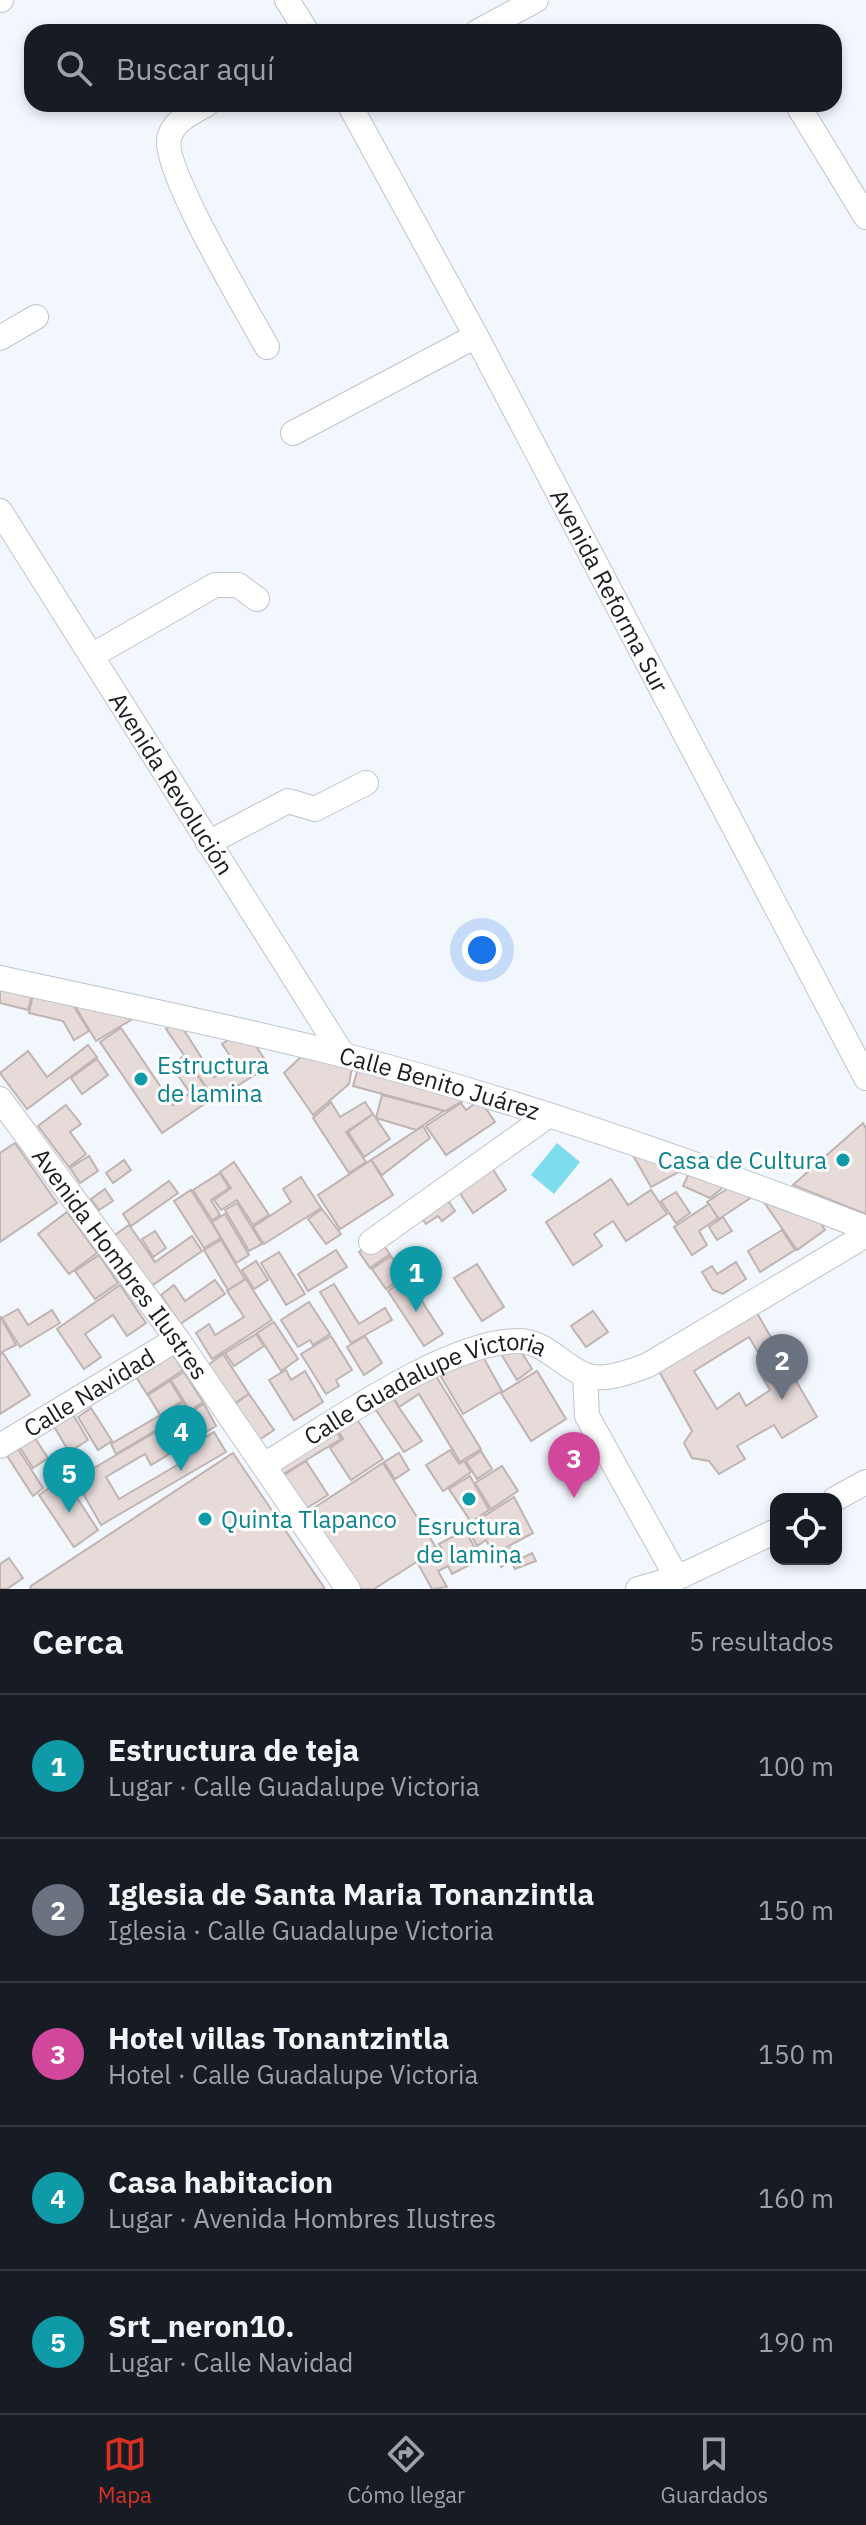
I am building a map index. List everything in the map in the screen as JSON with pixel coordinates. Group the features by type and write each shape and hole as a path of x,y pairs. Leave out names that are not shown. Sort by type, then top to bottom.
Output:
{"street":[{"path":"287,0 302,24"},
{"path":"492,24 536,0"},
{"path":"193,112 181,119 169,136 168,155 211,247 267,347"},
{"name":"Avenida Reforma Sur","path":"353,112 476,336 866,1078"},
{"path":"802,112 866,217"},
{"path":"0,338 36,317"},
{"path":"293,433 476,336"},
{"name":"Avenida Revolución","path":"0,511 343,1055"},
{"path":"93,655 215,585 238,585 257,599"},
{"path":"208,843 288,801 315,809 366,783"},
{"name":"Calle Benito Juárez","path":"0,978 343,1055 549,1115 710,1168 866,1228"},
{"name":"Avenida Hombres Ilustres","path":"0,1099 177,1339 348,1589"},
{"path":"371,1242 549,1115"},
{"name":"Calle Guadalupe Victoria","path":"264,1465 451,1355 493,1342 524,1341 548,1351 585,1376 618,1376 648,1365 866,1235"},
{"name":"Calle Navidad","path":"0,1446 177,1339"},
{"name":"Calle Guadalupe Victoria","path":"585,1376 587,1416 677,1578"},
{"path":"842,1495 866,1482"},
{"path":"638,1589 677,1578 770,1534"}],"water":[{"path":"557,1143 580,1162 554,1194 531,1175"}],"building":[{"path":"0,983 33,991 28,1010 0,1003"},
{"name":"Estructura de lamina","path":"34,990 68,997 89,1031 74,1040 63,1021 29,1013"},
{"path":"70,998 141,1014 96,1041"},
{"path":"178,1021 214,1077 235,1063 222,1044 238,1033 250,1037 269,1066 215,1100 166,1029"},
{"name":"Estructura de lamina","path":"121,1028 173,1105 190,1093 171,1065 184,1056 213,1098 162,1133 100,1042"},
{"path":"88,1045 97,1057 27,1109 0,1073 28,1051 47,1077"},
{"path":"306,1052 353,1062 349,1084 313,1115 284,1073"},
{"path":"97,1059 108,1075 82,1094 71,1078"},
{"path":"359,1065 473,1095 445,1111 353,1086"},
{"path":"382,1095 444,1111 416,1130 376,1118"},
{"path":"480,1100 495,1122 446,1155 426,1126 461,1103 466,1110"},
{"name":"Estructura de lamina","path":"331,1102 340,1117 365,1102 373,1114 346,1132 366,1162 349,1173 313,1118"},
{"path":"66,1105 81,1124 70,1132 86,1154 69,1167 38,1126"},
{"path":"373,1114 390,1139 364,1157 348,1132"},
{"name":"Casa de Cultura","path":"863,1123 866,1129 866,1214 793,1185"},
{"path":"423,1126 430,1138 382,1175 371,1160"},
{"path":"15,1143 57,1203 0,1242 0,1153"},
{"path":"630,1150 688,1167 651,1187"},
{"path":"89,1156 98,1171 80,1183 70,1168"},
{"path":"124,1160 131,1170 113,1183 106,1173"},
{"path":"371,1160 393,1195 340,1229 318,1195"},
{"path":"234,1162 269,1215 253,1225 237,1200 221,1210 214,1200 231,1188 220,1172"},
{"path":"489,1163 506,1190 473,1213 455,1186"},
{"path":"692,1167 725,1181 721,1189 710,1198 683,1186"},
{"name":"Estructura de lamina","path":"220,1173 229,1188 211,1200 220,1215 212,1220 193,1190"},
{"path":"301,1177 321,1208 264,1244 253,1227 291,1202 283,1189"},
{"path":"611,1179 628,1205 651,1190 667,1214 626,1241 613,1221 594,1234 602,1246 573,1265 546,1222"},
{"path":"169,1181 178,1193 131,1226 123,1214"},
{"path":"736,1183 761,1191 719,1219 707,1202"},
{"path":"105,1189 113,1201 99,1210 91,1199"},
{"path":"191,1190 221,1238 204,1248 174,1201"},
{"path":"676,1192 690,1213 676,1223 661,1201"},
{"path":"443,1193 455,1211 442,1221 438,1216 426,1224 417,1212"},
{"path":"759,1195 819,1220 825,1230 797,1250"},
{"path":"237,1203 262,1244 249,1251 225,1210"},
{"path":"709,1204 718,1218 699,1231 707,1245 692,1255 674,1227"},
{"path":"322,1209 341,1234 326,1244 308,1219"},
{"path":"67,1212 97,1253 69,1274 38,1234"},
{"path":"225,1214 249,1255 236,1263 212,1222"},
{"path":"723,1217 732,1231 717,1240 709,1227"},
{"path":"129,1225 155,1262 192,1236 202,1251 150,1287 115,1235"},
{"path":"782,1230 795,1250 760,1272 748,1251"},
{"path":"155,1231 166,1248 153,1257 142,1239"},
{"path":"378,1238 390,1254 370,1268 359,1252"},
{"path":"221,1240 245,1279 228,1290 204,1250"},
{"path":"336,1250 347,1267 308,1291 298,1274"},
{"path":"279,1252 305,1294 286,1305 261,1263"},
{"path":"99,1255 118,1283 95,1299 75,1271"},
{"path":"391,1256 405,1276 386,1289 372,1269"},
{"path":"256,1261 268,1280 254,1289 242,1270"},
{"path":"736,1262 746,1279 723,1294 713,1290 702,1272 712,1266 717,1274"},
{"path":"477,1264 504,1307 482,1321 454,1278"},
{"path":"407,1278 443,1334 424,1346 388,1291"},
{"path":"246,1279 272,1320 212,1359 196,1333 209,1324 215,1335 244,1317 227,1291"},
{"path":"215,1280 225,1294 180,1324 161,1295 174,1285 185,1301"},
{"path":"334,1284 359,1324 385,1308 392,1320 351,1343 320,1292"},
{"path":"120,1285 146,1323 127,1336 113,1315 85,1334 101,1357 84,1369 57,1329"},
{"path":"309,1302 330,1334 313,1345 310,1340 298,1347 281,1320"},
{"path":"18,1309 28,1325 52,1310 60,1323 20,1347 2,1318"},
{"path":"593,1311 608,1332 586,1347 571,1326"},
{"path":"757,1313 817,1417 782,1438 774,1425 737,1446 745,1459 719,1474 709,1461 692,1458 684,1443 692,1431 659,1371","holes":["749,1337 766,1366 759,1371 770,1390 746,1406 739,1393 717,1409 694,1371"]},
{"path":"0,1316 16,1345 0,1353"},
{"path":"274,1322 298,1359 281,1371 257,1333"},
{"path":"256,1334 264,1346 234,1366 225,1353"},
{"path":"331,1336 352,1370 336,1380 339,1386 326,1394 301,1354"},
{"path":"365,1336 382,1363 364,1375 347,1347"},
{"path":"517,1345 532,1369 517,1380 498,1349"},
{"path":"167,1346 183,1370 147,1394 131,1369"},
{"path":"478,1348 502,1391 463,1414 437,1370"},
{"path":"3,1353 30,1395 0,1414 0,1355"},
{"path":"223,1354 249,1394 233,1404 208,1365"},
{"path":"431,1368 481,1449 460,1462 419,1394 399,1407 391,1393"},
{"path":"286,1370 291,1380 305,1371 323,1402 294,1420 269,1380"},
{"path":"537,1371 566,1419 531,1441 501,1393"},
{"path":"184,1372 203,1402 190,1411 171,1380"},
{"path":"170,1381 182,1401 160,1415 148,1395"},
{"path":"389,1393 422,1441 404,1452 372,1404"},
{"path":"249,1394 274,1430 256,1442 232,1406"},
{"path":"183,1402 188,1411 116,1454 111,1444"},
{"path":"204,1404 216,1426 151,1465 145,1454 106,1477 119,1499 179,1464 174,1456 214,1432 226,1452 101,1525 75,1479"},
{"path":"68,1406 88,1440 69,1452 52,1423"},
{"path":"91,1408 112,1441 98,1450 78,1417"},
{"path":"354,1415 383,1459 351,1480 330,1448 343,1439 336,1427"},
{"path":"333,1425 341,1439 275,1479 267,1466"},
{"path":"31,1432 48,1458 33,1468 16,1441"},
{"path":"13,1441 43,1488 33,1496 2,1448"},
{"path":"450,1450 459,1464 464,1461 471,1472 443,1491 426,1465"},
{"path":"481,1451 492,1469 477,1479 466,1461"},
{"name":"Quinta Tlapanco","path":"233,1453 325,1589 30,1589 31,1586"},
{"path":"399,1453 409,1470 395,1479 384,1462"},
{"path":"306,1461 328,1495 302,1511 281,1477"},
{"path":"383,1463 437,1549 374,1589 354,1589 306,1513"},
{"path":"502,1466 518,1491 491,1509 475,1483"},
{"name":"Esructura de lamina","path":"470,1476 489,1510 471,1522 449,1489"},
{"path":"64,1478 98,1530 74,1547 39,1495"},
{"path":"514,1497 533,1533 494,1554 486,1540 477,1546 467,1527"},
{"path":"465,1530 481,1559 452,1574 448,1566 438,1571 447,1587 432,1589 417,1562 442,1549 439,1544"},
{"path":"511,1548 516,1561 532,1553 536,1561 515,1569 511,1562 501,1567 495,1556"},
{"path":"9,1558 23,1578 7,1589 0,1589 0,1564"}],"place":[{"name":"Estructura de lamina","path":"141,1079"},
{"name":"Casa de Cultura","path":"843,1160"},
{"name":"Estructura de teja","path":"416,1312"},
{"name":"Iglesia de Santa Maria Tonanzintla","path":"782,1400"},
{"name":"Casa habitacion","path":"181,1471"},
{"name":"Hotel villas Tonantzintla","path":"574,1498"},
{"name":"Esructura de lamina","path":"469,1499"},
{"name":"Srt_neron10.","path":"69,1513"},
{"name":"Quinta Tlapanco","path":"205,1519"}]}
